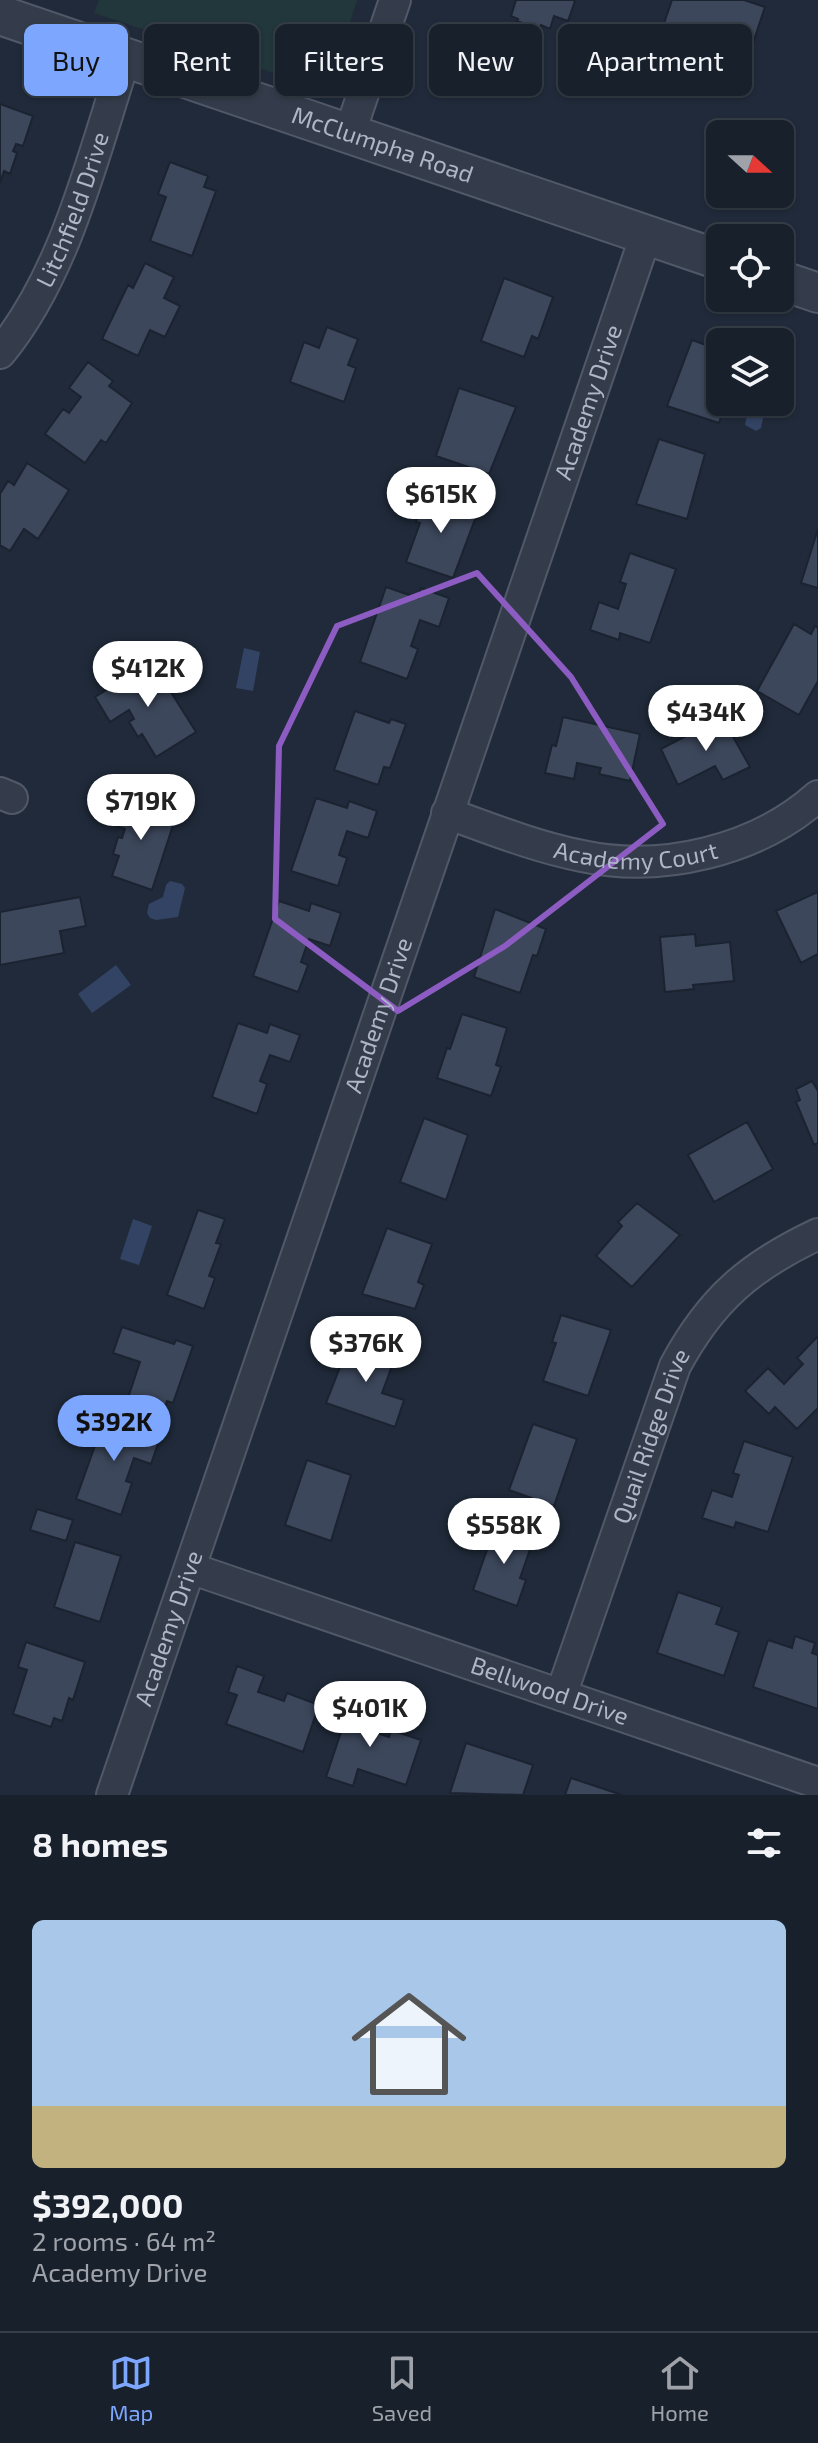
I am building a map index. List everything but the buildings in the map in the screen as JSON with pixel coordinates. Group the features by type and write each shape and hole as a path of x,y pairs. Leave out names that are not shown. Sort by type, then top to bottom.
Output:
{"street":[{"path":"349,135 395,0"},
{"name":"McClumpha Road","path":"0,15 26,24"},
{"name":"McClumpha Road","path":"128,59 706,255"},
{"name":"Litchfield Drive","path":"0,353 32,307 49,274 68,229 112,96"},
{"name":"Academy Drive","path":"112,1795 646,235"},
{"path":"794,285 818,293"},
{"name":"Academy Court","path":"447,813 556,850 584,857 641,862 716,850 750,838 788,818 818,796"},
{"name":"Quail Ridge Drive","path":"561,1695 675,1366 688,1342 721,1299 741,1280 777,1254 818,1234"},
{"name":"Bellwood Drive","path":"190,1568 818,1783"}],"highlighted area":[{"path":"477,573 571,677 663,824 505,946 398,1011 275,919 279,746 337,626"}],"green space":[{"path":"99,0 357,0 349,24 275,24 275,73 259,68 259,24 144,24 144,30 94,13"}],"water":[{"path":"747,416 763,416 761,428 756,431 745,425"},
{"path":"244,648 260,652 253,691 236,688"},
{"path":"170,881 185,888 178,917 150,918 147,913 149,904 163,897"},
{"path":"116,965 131,985 92,1013 78,994"},
{"path":"133,1219 152,1226 139,1265 120,1259"}]}
